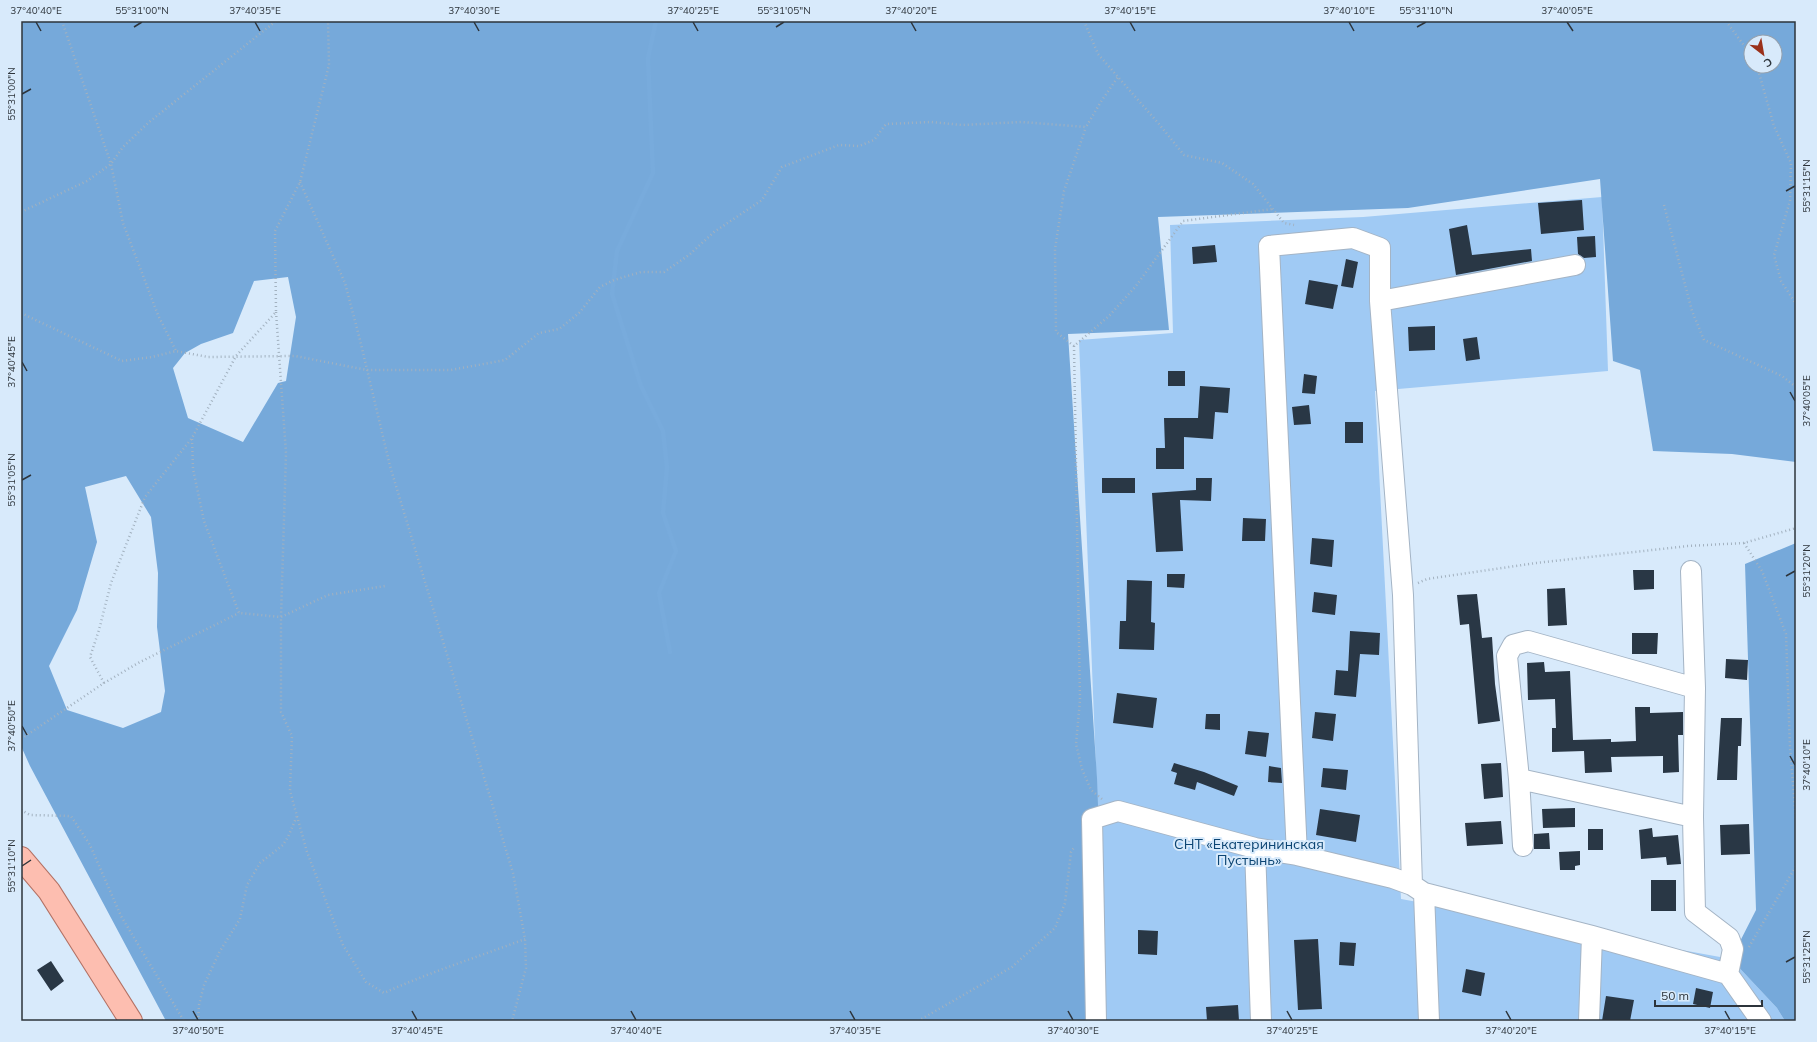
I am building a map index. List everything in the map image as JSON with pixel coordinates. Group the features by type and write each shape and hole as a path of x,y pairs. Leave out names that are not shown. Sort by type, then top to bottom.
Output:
{"main road":[{"path":"21,858 49,891 131,1021"}],"street":[{"path":"1297,855 1269,246 1353,238 1380,248 1380,301 1403,595 1418,889 1428,1021"},
{"path":"1380,301 1575,265"},
{"path":"1691,571 1695,688 1693,816 1695,912 1729,938 1733,949 1728,974"},
{"path":"1523,846 1519,779 1507,656 1513,645 1528,640 1695,688"},
{"path":"1519,779 1693,816"},
{"path":"1096,1021 1092,819 1118,811 1255,848 1297,855 1394,878 1418,889 1728,974 1760,1021"},
{"path":"1255,848 1261,1021"},
{"path":"1589,1021 1592,936"}],"path":[{"path":"62,21 110,164 123,223 158,316 176,351"},
{"path":"21,212 87,181 110,164 123,147 148,123 276,21"},
{"path":"328,21 329,65 300,182 275,231 276,312 286,453 281,616 281,712 292,736 290,791 307,852 343,945 366,982 384,994 410,982 525,939"},
{"path":"1084,21 1098,54 1184,155 1222,163 1253,184 1284,223 1299,227"},
{"path":"1726,21 1743,43"},
{"path":"1759,74 1774,126 1791,163 1790,201 1774,255 1781,281 1796,304"},
{"path":"1074,346 1056,332 1055,249 1064,191 1086,127 1118,77"},
{"path":"21,312 122,361 152,357 176,351 208,357 295,356 367,370 451,370 505,360 539,333 560,329 579,313 600,286 641,272 664,272 689,255 714,232 762,200 782,167 838,145 859,146 874,140 886,124 931,122 962,125 1022,122 1086,127"},
{"path":"300,182 344,283 390,466 513,873 525,939 526,968 512,1021"},
{"path":"1664,205 1692,311 1704,340 1782,376 1796,387"},
{"path":"1074,346 1109,316 1136,286 1183,220 1273,210"},
{"path":"104,683 90,657 99,630 111,583 145,497 192,438 236,356 276,312"},
{"path":"1074,346 1080,700 1076,744 1082,769 1091,790 1118,811"},
{"path":"192,438 193,469 204,521 239,613"},
{"path":"1403,595 1411,585 1427,579 1543,562 1688,546 1744,544 1796,528"},
{"path":"1744,544 1762,571 1786,634 1790,748 1796,821"},
{"path":"21,739 104,683 140,662 239,613 281,616 328,596 385,586"},
{"path":"21,810 30,815 71,816 90,845 121,916 184,1021"},
{"path":"198,1021 199,1005 204,985 220,951 240,918 247,885 260,863 283,845 288,838 297,816"},
{"path":"918,1021 1012,967 1055,928 1065,903 1071,852 1075,846"},
{"path":"1747,951 1796,866"}],"green space":[{"name":"СНТ «Екатерининская Пустынь»","path":"1602,197 1608,371 1375,391 1401,899 1731,959 1777,1008 1785,1021 1106,1021 1079,340 1173,333 1170,225 1363,217"}],"shaded area":[{"path":"21,21 1796,21 1796,462 1732,454 1653,451 1640,370 1613,361 1600,179 1408,208 1158,217 1169,330 1068,334 1097,778 1106,1021 166,1021 30,766 21,746","holes":["288,277 296,317 286,381 278,383 243,442 188,418 173,368 185,353 201,344 233,333 254,281","126,476 151,517 158,573 157,627 165,691 161,712 123,728 67,710 49,666 77,610 97,542 85,487"]},
{"path":"1796,543 1796,1021 1785,1021 1777,1008 1731,959 1756,910 1745,564"}],"building":[{"path":"1582,200 1584,230 1541,234 1538,203"},
{"path":"1467,225 1472,255 1531,249 1532,261 1456,275 1449,229"},
{"path":"1595,236 1596,257 1584,258 1578,254 1577,237"},
{"path":"1215,245 1217,262 1193,264 1192,247"},
{"path":"1346,259 1358,262 1353,288 1341,286"},
{"path":"1309,280 1338,285 1333,309 1305,304"},
{"path":"1435,326 1435,350 1409,351 1408,327"},
{"path":"1477,337 1480,359 1466,361 1463,339"},
{"path":"1168,371 1185,371 1185,386 1168,386"},
{"path":"1304,374 1317,376 1315,394 1302,393"},
{"path":"1200,386 1230,388 1228,413 1215,412 1213,439 1184,437 1184,469 1156,469 1156,448 1165,448 1164,418 1198,418"},
{"path":"1309,405 1311,424 1294,425 1292,407"},
{"path":"1345,422 1363,422 1363,443 1345,443"},
{"path":"1102,478 1135,478 1135,493 1102,493"},
{"path":"1196,478 1212,478 1211,501 1180,500 1183,551 1156,552 1152,493 1196,490"},
{"path":"1243,518 1266,519 1265,541 1242,541"},
{"path":"1312,538 1334,540 1332,567 1310,564"},
{"path":"1633,570 1654,570 1654,589 1634,590"},
{"path":"1167,574 1185,574 1184,588 1167,587"},
{"path":"1127,580 1152,581 1151,622 1155,623 1154,650 1119,649 1120,621 1126,621"},
{"path":"1565,588 1567,625 1548,626 1547,589"},
{"path":"1314,592 1337,595 1335,615 1312,612"},
{"path":"1477,594 1482,638 1492,637 1495,684 1500,721 1478,724 1469,624 1460,625 1457,595"},
{"path":"1350,631 1380,633 1379,655 1360,654 1356,697 1334,695 1336,670 1348,671"},
{"path":"1632,633 1658,633 1657,654 1632,654"},
{"path":"1726,659 1748,660 1747,680 1725,678"},
{"path":"1544,662 1545,672 1570,671 1573,740 1611,739 1611,742 1636,741 1635,707 1650,707 1650,713 1683,712 1683,735 1678,735 1679,772 1663,773 1663,756 1611,757 1612,772 1585,773 1584,751 1552,752 1552,728 1556,728 1555,699 1528,700 1527,663"},
{"path":"1117,693 1157,698 1153,728 1113,723"},
{"path":"1315,712 1336,714 1333,741 1312,738"},
{"path":"1206,714 1220,714 1220,730 1205,729"},
{"path":"1721,718 1742,718 1741,746 1738,746 1737,780 1717,780"},
{"path":"1248,731 1269,733 1266,757 1245,754"},
{"path":"1174,763 1204,772 1238,786 1234,796 1197,782 1195,790 1174,784 1177,773 1171,771"},
{"path":"1501,763 1503,797 1484,799 1481,764"},
{"path":"1269,766 1281,768 1282,783 1268,782"},
{"path":"1323,768 1348,770 1346,790 1321,787"},
{"path":"1575,808 1575,827 1543,828 1542,809"},
{"path":"1320,809 1360,815 1356,842 1316,835"},
{"path":"1501,821 1503,844 1467,846 1465,823"},
{"path":"1749,824 1750,854 1721,855 1720,825"},
{"path":"1652,828 1653,837 1678,835 1681,864 1667,865 1666,857 1641,859 1639,830"},
{"path":"1588,829 1603,829 1603,850 1588,850"},
{"path":"1549,833 1550,849 1534,849 1534,834"},
{"path":"1580,851 1580,865 1575,866 1575,870 1560,870 1559,852"},
{"path":"1651,880 1676,880 1676,911 1651,911"},
{"path":"1138,930 1158,931 1157,955 1138,954"},
{"path":"1318,939 1322,1009 1298,1010 1294,940"},
{"path":"1340,942 1356,943 1354,966 1339,965"},
{"path":"51,961 64,981 51,991 37,970"},
{"path":"1466,969 1485,973 1481,996 1462,992"},
{"path":"1696,988 1713,992 1710,1008 1693,1004"},
{"path":"1606,996 1634,1000 1630,1021 1602,1021"},
{"path":"1238,1005 1239,1021 1207,1021 1206,1007"}],"waterway":[{"path":"656,21 648,58 653,173 617,251 612,294 641,386 663,431 667,467 663,513 676,551 659,593 670,652"}]}
